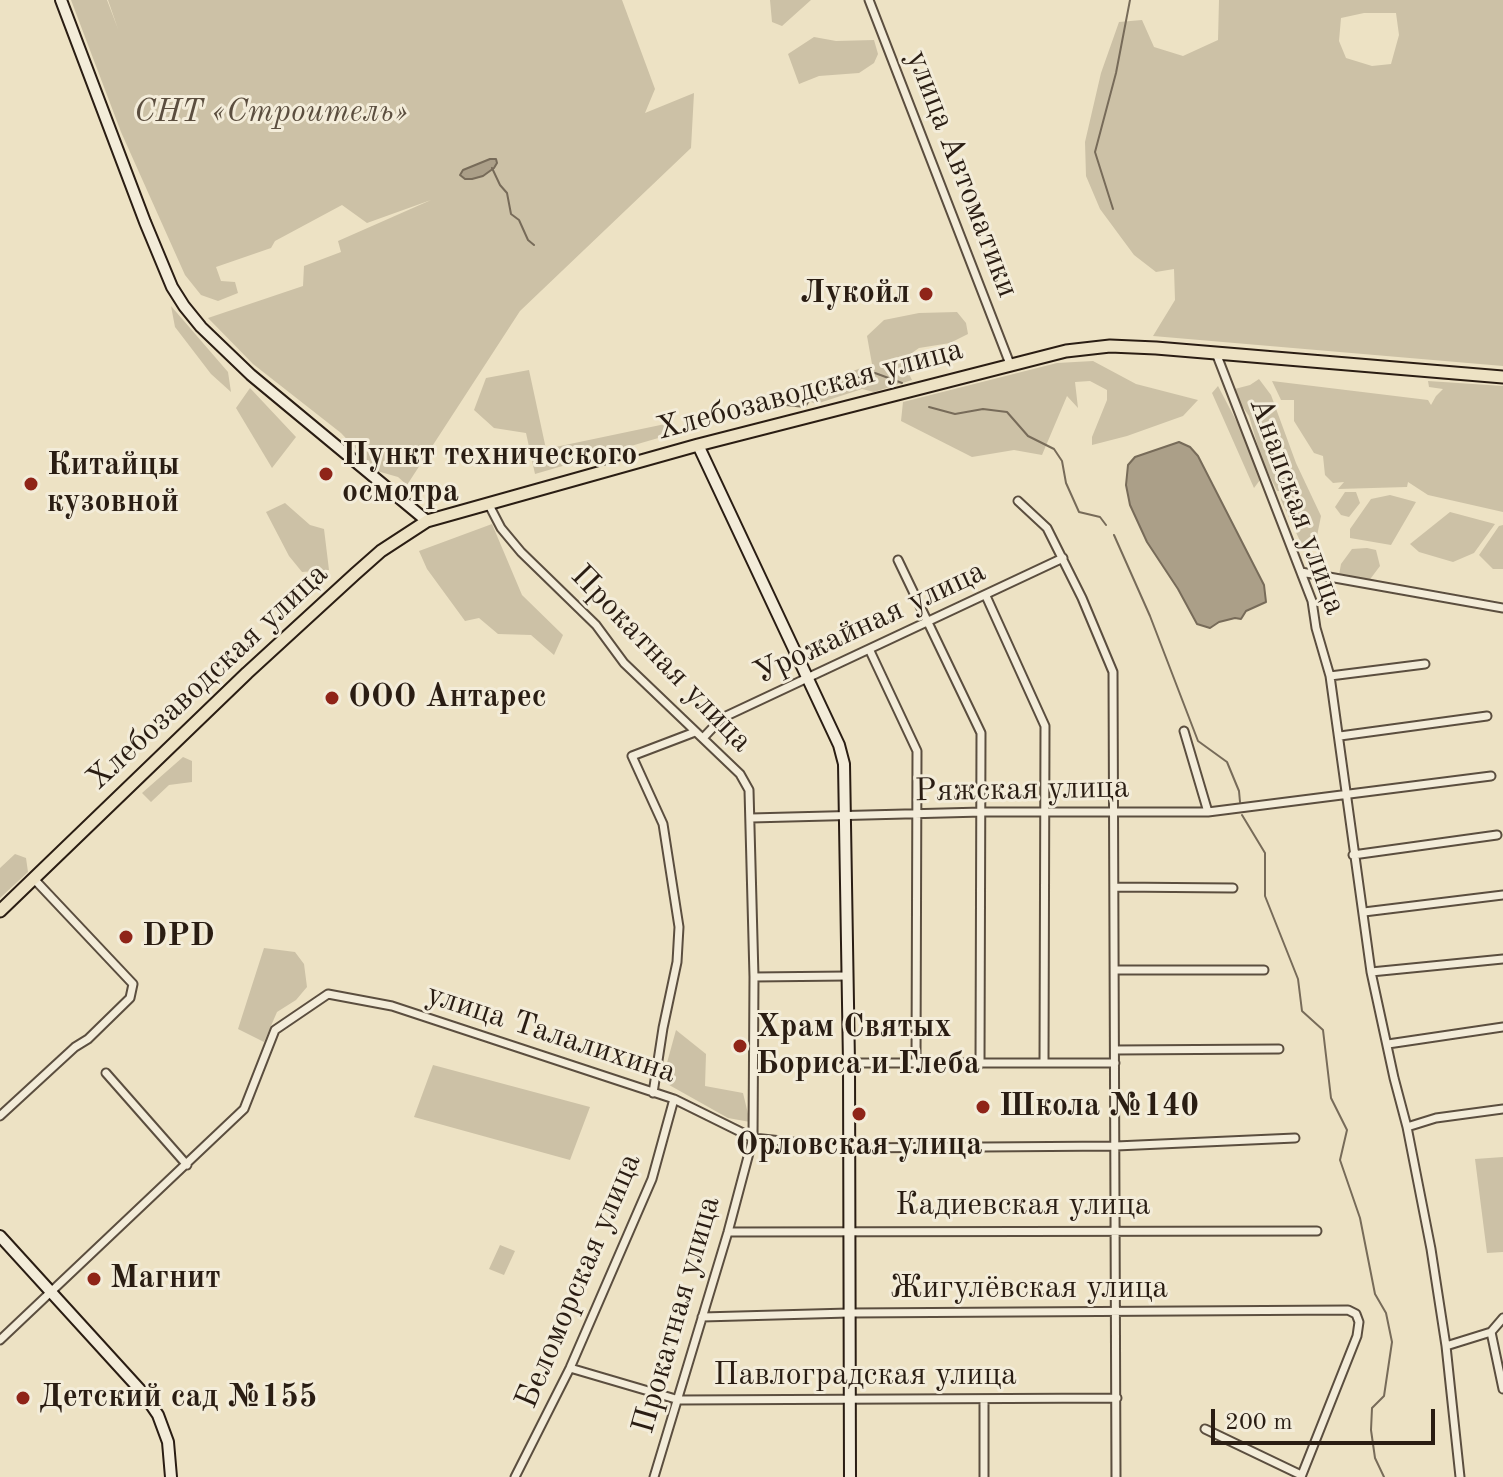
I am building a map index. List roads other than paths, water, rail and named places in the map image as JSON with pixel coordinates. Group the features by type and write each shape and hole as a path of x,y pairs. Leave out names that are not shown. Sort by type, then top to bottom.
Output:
{"main road":[{"path":"61,0 145,222 172,287 184,306 201,327 251,375 427,521"},
{"name":"Хлебозаводская улица","path":"0,911 344,584 381,551 427,521 698,445 1066,351 1110,346 1503,377"},
{"path":"698,445 839,745 844,764 849,1063 850,1477"},
{"path":"0,1236 143,1393 158,1415 168,1442 171,1477"}],"street":[{"name":"улица Автоматики","path":"869,0 1010,364"},
{"name":"Анапская улица","path":"1216,353 1312,601 1316,628 1330,676 1371,972 1431,1249 1446,1346 1460,1477"},
{"path":"1018,501 1047,528 1113,672 1116,1477"},
{"name":"Прокатная улица","path":"488,503 501,528 521,552 596,625 624,663 740,774 749,790 754,977 753,1138 679,1400 654,1477"},
{"name":"Урожайная улица","path":"703,738 722,718 1063,558"},
{"path":"898,560 981,733 980,1064"},
{"path":"1301,572 1503,608"},
{"path":"986,596 1045,726 1044,1063"},
{"path":"870,651 917,751 916,1064"},
{"path":"1330,676 1425,664"},
{"path":"1340,736 1487,716"},
{"path":"1184,731 1208,812"},
{"path":"653,1093 677,962 679,927 663,824 632,756 695,732"},
{"path":"1345,794 1491,776"},
{"name":"Ряжская улица","path":"751,818 982,812 1208,812 1345,794"},
{"path":"1353,855 1497,835"},
{"path":"0,1116 130,998 133,984 34,879"},
{"path":"1115,887 1233,888"},
{"path":"1364,912 1503,895"},
{"path":"1371,972 1503,959"},
{"path":"1115,970 1264,970"},
{"path":"754,977 847,976"},
{"name":"улица Талалихина","path":"187,1165 244,1109 275,1030 328,994 392,1006 674,1099 753,1138"},
{"path":"1388,1044 1503,1027"},
{"path":"1115,1050 1279,1049"},
{"path":"849,1063 1115,1063"},
{"path":"0,1340 187,1165 106,1073"},
{"name":"Беломорская улица","path":"515,1477 570,1368 652,1179 674,1099"},
{"path":"1407,1127 1436,1118 1503,1109"},
{"path":"753,1138 849,1148 1116,1146 1295,1138"},
{"name":"Кадиевская улица","path":"728,1232 1317,1231"},
{"name":"Жигулёвская улица","path":"702,1317 1339,1310 1356,1314 1359,1322 1357,1336 1301,1476"},
{"path":"1446,1346 1491,1332 1503,1318"},
{"path":"1491,1332 1503,1389"},
{"name":"Павлоградская улица","path":"570,1368 679,1400 1117,1398"},
{"path":"984,1401 984,1477"},
{"path":"1205,1429 1301,1476"}],"waterway":[{"path":"1113,209 1095,152 1116,73 1130,0"},
{"path":"492,168 507,193 511,214 519,220 528,240 534,245"},
{"path":"786,405 805,407 811,398 849,384 863,374 875,373 902,383"},
{"path":"929,407 955,414 983,409 1007,412 1028,436 1054,449 1062,461 1066,483 1079,512 1100,517 1106,525"},
{"path":"1114,535 1150,616 1198,741 1227,762 1239,791 1240,802"},
{"path":"1242,815 1265,853 1265,896 1298,979 1302,1011 1323,1030 1331,1098 1347,1130 1340,1160 1360,1218 1375,1294 1386,1313 1392,1342 1384,1396 1372,1408 1375,1458 1384,1477"}],"place":[{"name":"Лукойл","path":"926,294"},
{"name":"Пункт технического осмотра","path":"326,474"},
{"name":"Китайцы кузовной","path":"31,484"},
{"name":"ООО Антарес","path":"332,698"},
{"name":"DPD","path":"126,937"},
{"name":"Храм Святых Бориса и Глеба","path":"740,1046"},
{"name":"Школа №140","path":"983,1107"},
{"name":"Орловская улица","path":"859,1114"},
{"name":"Магнит","path":"94,1279"},
{"name":"Детский сад №155","path":"23,1398"}],"park label":[{"name":"СНТ «Строитель»","path":"271,113"}]}
